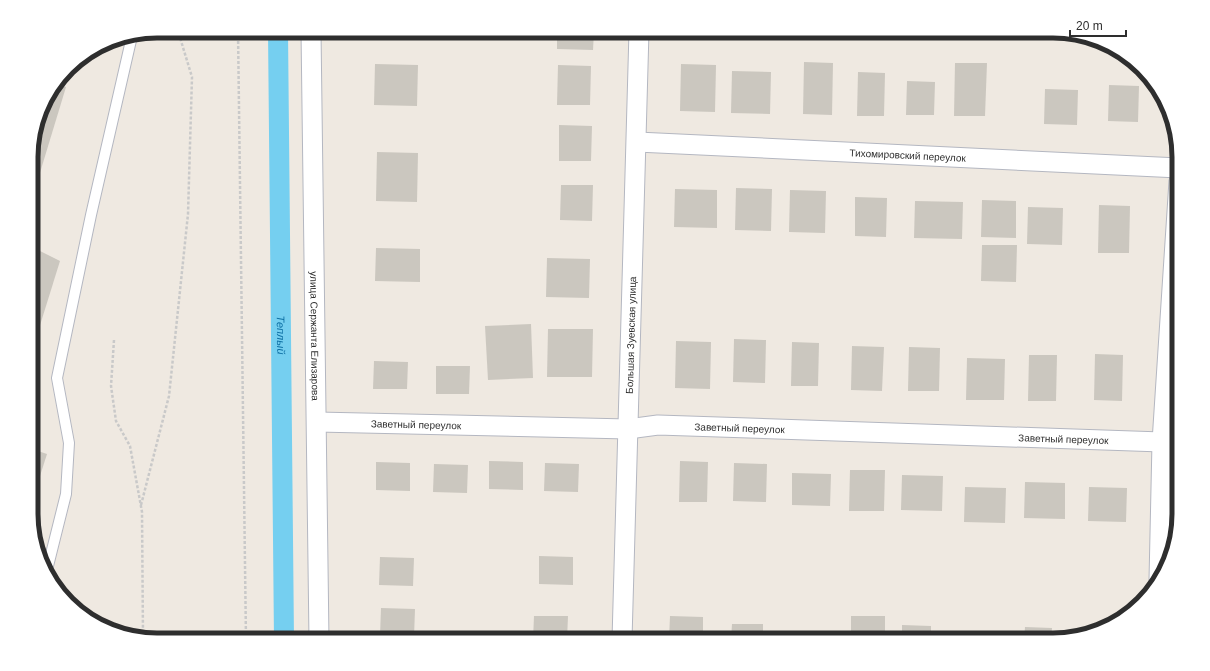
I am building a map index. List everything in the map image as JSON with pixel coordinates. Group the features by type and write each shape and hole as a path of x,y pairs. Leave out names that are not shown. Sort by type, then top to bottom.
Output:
{"street":[{"name":"улица Сержанта Елизарова","path":"311,38 319,633"},
{"name":"Большая Зуевская улица","path":"622,633 639,38"},
{"name":"Тихомировский переулок","path":"637,142 1172,168"},
{"path":"1159,568 1162,442 1172,288"},
{"name":"Заветный переулок","path":"317,422 628,429 658,425 1162,442"}],"lane":[{"path":"49,563 66,494 69,443 57,378 91,215 131,41"}],"path":[{"path":"141,505 169,396 188,214 192,77 180,38"},
{"path":"238,38 246,633"},
{"path":"114,340 111,386 116,422 130,446 141,505 143,632"}],"green space":[{"path":"1172,443 1172,522 1169,543"}],"building":[{"path":"557,38 594,38 593,50 557,49"},
{"path":"804,62 833,63 832,115 803,114"},
{"path":"955,63 987,63 985,116 954,116"},
{"path":"375,64 418,65 417,106 374,105"},
{"path":"681,64 716,65 715,112 680,111"},
{"path":"558,65 591,66 590,105 557,105"},
{"path":"732,71 771,72 770,114 731,113"},
{"path":"858,72 885,73 884,116 857,116"},
{"path":"907,81 935,82 934,115 906,115"},
{"path":"1109,85 1139,86 1138,122 1108,121"},
{"path":"62,86 66,87 38,179 38,149 42,126 50,104 58,91"},
{"path":"1045,89 1078,90 1077,125 1044,124"},
{"path":"559,125 592,126 591,161 559,161"},
{"path":"377,152 418,153 417,202 376,201"},
{"path":"561,185 593,185 592,221 560,220"},
{"path":"736,188 772,189 771,231 735,230"},
{"path":"675,189 717,190 717,228 674,227"},
{"path":"790,190 826,191 825,233 789,232"},
{"path":"855,197 887,198 886,237 855,236"},
{"path":"982,200 1016,201 1016,238 981,237"},
{"path":"915,201 963,202 962,239 914,238"},
{"path":"1099,205 1130,206 1129,253 1098,253"},
{"path":"1028,207 1063,208 1062,245 1027,244"},
{"path":"982,245 1017,245 1016,282 981,281"},
{"path":"376,248 420,249 420,282 375,281"},
{"path":"38,250 60,261 38,332"},
{"path":"547,258 590,259 589,298 546,297"},
{"path":"531,324 533,378 488,380 485,326"},
{"path":"548,329 593,329 592,377 547,377"},
{"path":"734,339 766,340 765,383 733,382"},
{"path":"676,341 711,342 710,389 675,388"},
{"path":"792,342 819,343 818,386 791,386"},
{"path":"852,346 884,347 882,391 851,390"},
{"path":"909,347 940,348 939,391 908,391"},
{"path":"1095,354 1123,355 1122,401 1094,400"},
{"path":"1029,355 1057,355 1056,401 1028,401"},
{"path":"967,358 1005,359 1004,400 966,400"},
{"path":"374,361 408,362 407,389 373,389"},
{"path":"436,366 470,366 469,394 436,394"},
{"path":"38,451 47,454 38,482"},
{"path":"489,461 523,462 523,490 489,489"},
{"path":"680,461 708,462 707,502 679,502"},
{"path":"376,462 410,463 410,491 376,490"},
{"path":"545,463 579,464 578,492 544,491"},
{"path":"734,463 767,464 766,502 733,501"},
{"path":"434,464 468,465 467,493 433,492"},
{"path":"850,470 885,470 884,511 849,511"},
{"path":"792,473 831,474 830,506 792,505"},
{"path":"902,475 943,476 942,511 901,510"},
{"path":"1025,482 1065,483 1065,519 1024,518"},
{"path":"965,487 1006,488 1005,523 964,522"},
{"path":"1089,487 1127,488 1126,522 1088,521"},
{"path":"539,556 573,557 573,585 539,584"},
{"path":"380,557 414,558 413,586 379,585"},
{"path":"381,608 415,609 414,633 380,633"},
{"path":"534,616 568,616 567,633 533,633"},
{"path":"670,616 703,617 703,633 669,633"},
{"path":"851,616 885,616 885,633 851,633"},
{"path":"732,624 763,624 763,633 731,633"},
{"path":"902,625 931,626 931,633 902,633"},
{"path":"1025,627 1052,628 1052,633 1025,633"},
{"path":"970,631 1001,632 1001,633 970,633"}],"waterway":[{"name":"Теплый","path":"278,38 284,633"}]}
